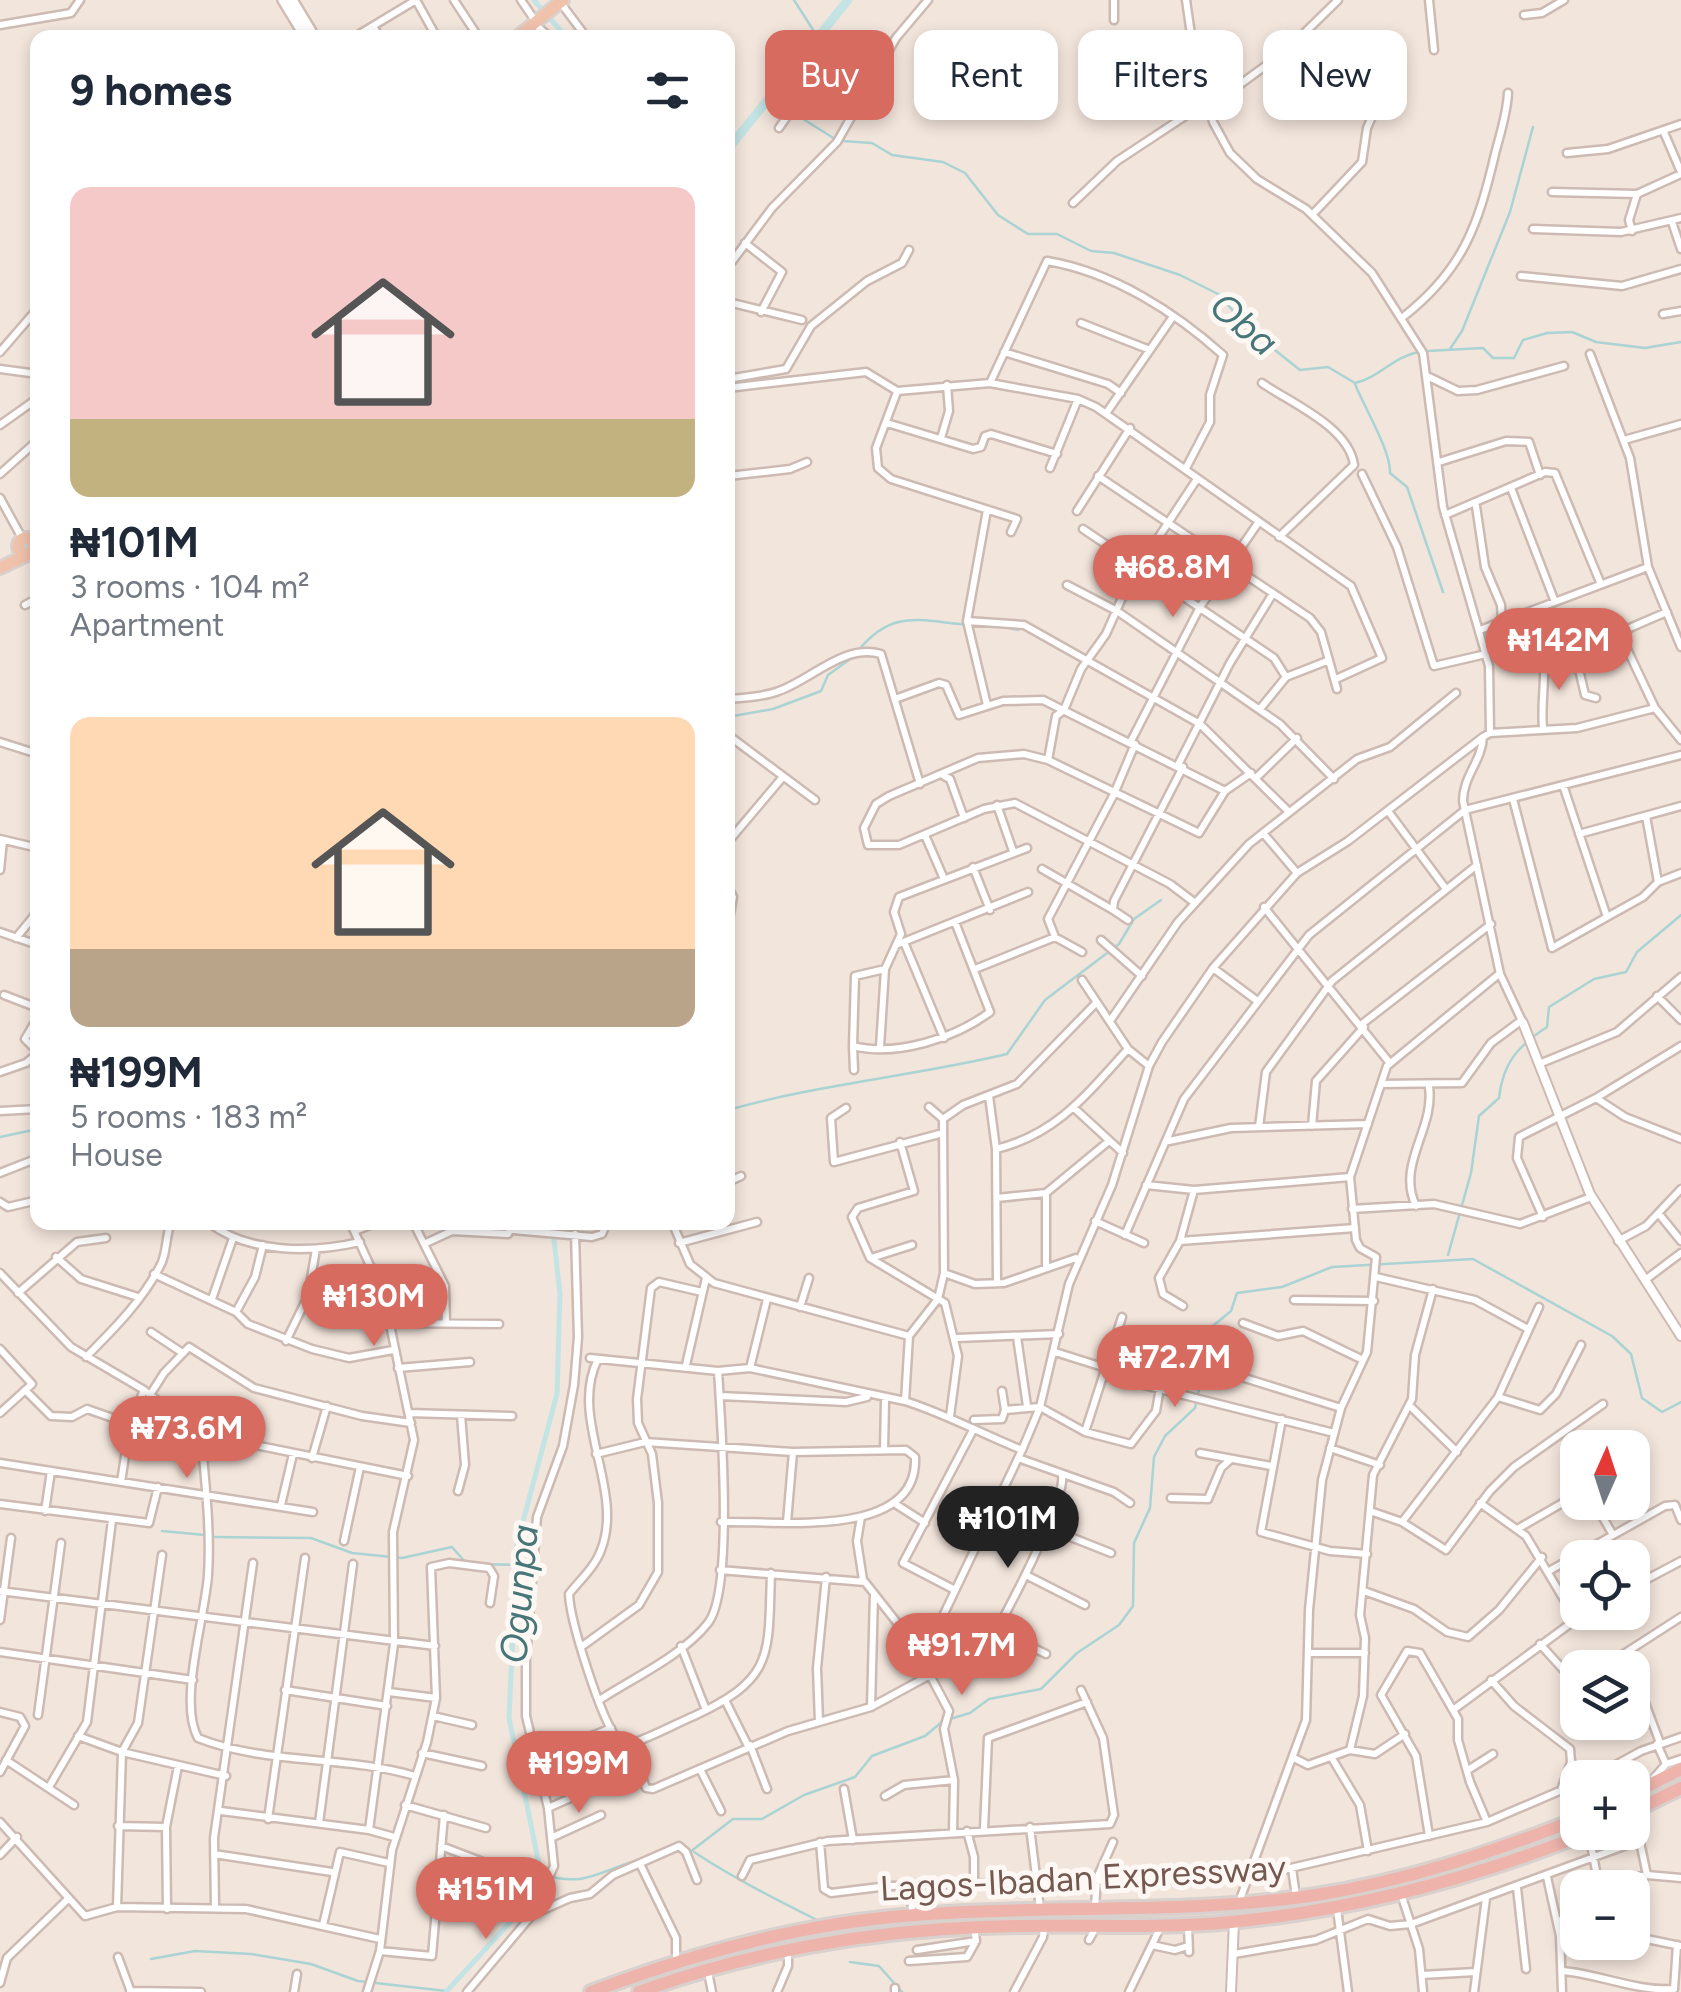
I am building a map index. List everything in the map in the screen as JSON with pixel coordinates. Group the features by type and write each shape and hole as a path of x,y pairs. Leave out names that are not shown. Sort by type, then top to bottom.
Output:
{"highway":[{"path":"528,30 562,3"},
{"path":"0,560 29,542"},
{"path":"0,568 29,542"},
{"path":"1650,1786 1681,1769"},
{"path":"1650,1803 1681,1788"},
{"name":"Lagos-Ibadan Expressway","path":"591,1992 676,1962 823,1927 912,1915 1239,1904 1296,1897 1405,1877 1504,1848 1560,1826"},
{"name":"Lagos-Ibadan Expressway","path":"639,1992 708,1971 863,1938 975,1934 1044,1925 1188,1925 1337,1908 1475,1874 1560,1844"}],"main road":[{"path":"283,0 301,30"},
{"path":"292,0 310,30"}],"street":[{"path":"0,26 71,14 80,0"},
{"path":"454,0 473,30"},
{"path":"520,0 545,30"},
{"path":"894,42 928,0"},
{"path":"1114,0 1114,20"},
{"path":"1186,0 1190,30"},
{"path":"1243,80 1287,50 1338,0"},
{"path":"1429,0 1434,50"},
{"path":"1524,14 1542,13 1564,0"},
{"path":"367,30 414,1 431,30"},
{"path":"562,3 581,30"},
{"path":"373,26 375,30"},
{"path":"1403,317 1438,290 1453,271 1484,209 1508,93"},
{"path":"779,128 784,120"},
{"path":"735,257 772,208 823,160 849,120"},
{"path":"1072,204 1131,152 1183,120"},
{"path":"1214,120 1238,162 1312,215 1372,273 1419,344 1429,377 1445,516 1486,654 1487,735 1464,785 1465,810 1500,974 1533,1043 1591,1197 1681,1336"},
{"path":"1312,215 1362,162 1370,120"},
{"path":"1566,152 1608,149 1681,124"},
{"path":"1552,192 1636,194 1681,173 1663,130"},
{"path":"1122,141 1131,152"},
{"path":"1632,231 1630,220 1636,194"},
{"path":"1533,229 1632,231 1681,218"},
{"path":"1672,222 1681,249"},
{"path":"745,243 782,272 761,312"},
{"path":"735,378 786,368 811,326 868,281 902,262 909,250"},
{"path":"990,383 1047,261 1120,285 1167,310 1172,318 1219,352 1224,362 1210,395 1210,422 1186,468"},
{"path":"1521,276 1622,286 1681,269"},
{"path":"735,304 802,320"},
{"path":"1663,314 1681,311"},
{"path":"0,352 30,317"},
{"path":"1107,412 1172,318"},
{"path":"1080,323 1150,350"},
{"path":"1004,352 1108,384 1121,393"},
{"path":"1590,354 1624,440 1648,567 1681,647"},
{"path":"1429,377 1458,390 1477,390 1564,366"},
{"path":"0,369 30,373"},
{"path":"735,387 866,372 897,391 990,383 1078,399 1107,412 1351,586 1382,661 1336,679"},
{"path":"1262,383 1337,434 1354,460 1354,465 1279,537"},
{"path":"941,438 948,411 946,386"},
{"path":"897,391 876,448 881,472 1017,520 1012,532"},
{"path":"1050,468 1078,399"},
{"path":"0,425 30,404"},
{"path":"887,423 978,450 985,436 991,434 1056,454"},
{"path":"1624,440 1681,424"},
{"path":"1077,511 1130,428"},
{"path":"1438,462 1506,442 1524,441 1529,442 1540,475"},
{"path":"0,474 30,447"},
{"path":"735,475 790,469 806,462"},
{"path":"1362,474 1397,547 1434,666 1486,654"},
{"path":"1445,516 1476,506 1540,475 1559,474 1600,582"},
{"path":"1098,476 1317,626 1337,689"},
{"path":"1048,760 1056,716 1064,710 1140,566 1197,478"},
{"path":"1511,488 1554,602"},
{"path":"0,498 29,542"},
{"path":"1476,506 1485,567 1502,621"},
{"path":"987,510 967,621 987,706"},
{"path":"1082,952 1055,937 1048,919 1114,794 1132,744 1200,607 1258,523"},
{"path":"1083,529 1274,658 1286,677"},
{"path":"1480,630 1648,567"},
{"path":"1067,585 1117,611 1260,709 1297,738 1334,779"},
{"path":"1113,910 1160,817 1200,724 1272,595"},
{"path":"24,604 30,601"},
{"path":"1492,626 1540,643 1574,648 1667,612"},
{"path":"967,621 1024,625 1200,724 1289,812"},
{"path":"1620,632 1655,708 1681,740"},
{"path":"1540,643 1546,656 1541,681 1543,728"},
{"path":"1546,656 1557,647"},
{"path":"1574,648 1585,695 1596,698"},
{"path":"735,698 772,694 825,665 874,652 881,654 920,784"},
{"path":"1260,709 1286,677 1327,661"},
{"path":"895,699 943,683 956,713 1039,700 1225,791"},
{"path":"1110,1021 1194,903 1263,833 1358,759 1390,747 1456,694"},
{"path":"913,1643 939,1622 1020,1454 1040,1407 1079,1256 1123,1153 1149,1066 1212,968 1296,873 1388,812 1487,735 1577,728 1655,708"},
{"path":"1194,903 1022,804 997,805 925,836 886,846 868,845 864,833 876,804 998,754 1048,760 1198,833 1225,791 1253,776 1297,738"},
{"path":"735,740 814,800"},
{"path":"0,742 30,751"},
{"path":"1125,1234 1184,1099 1299,945 1465,810 1681,755"},
{"path":"942,776 950,780 964,818"},
{"path":"735,834 782,778"},
{"path":"1562,785 1607,917"},
{"path":"1513,799 1552,948 1643,897 1658,882 1681,872"},
{"path":"997,805 1013,851"},
{"path":"1579,834 1681,806"},
{"path":"1388,812 1446,888"},
{"path":"1646,816 1658,882"},
{"path":"1263,833 1296,873"},
{"path":"925,836 944,879"},
{"path":"0,870 1,840 30,846"},
{"path":"944,1038 903,941 894,912 898,898 1027,848"},
{"path":"1259,1126 1266,1072 1330,986 1477,866"},
{"path":"973,867 990,910"},
{"path":"1042,870 1128,920"},
{"path":"880,1048 885,969 896,946 1028,892"},
{"path":"1264,907 1299,945 1389,1062"},
{"path":"16,938 30,921"},
{"path":"853,1046 880,1048 944,1038 971,1028 990,1012 955,922"},
{"path":"1312,1126 1316,1081 1363,1026 1491,924"},
{"path":"0,932 30,943"},
{"path":"975,969 1055,937"},
{"path":"1101,940 1142,976"},
{"path":"1212,968 1256,1000"},
{"path":"854,1070 855,976 885,969"},
{"path":"1239,1904 1294,1758 1310,1702 1318,1504 1341,1408 1363,1360 1374,1301 1376,1256 1360,1248 1350,1177 1389,1062 1500,974"},
{"path":"1539,1064 1617,1032 1681,976"},
{"path":"1082,980 1128,1049 1149,1066"},
{"path":"4,995 30,1005"},
{"path":"1657,996 1681,1020"},
{"path":"943,1119 1028,1076 1096,1002"},
{"path":"1381,1084 1462,1083 1491,1043 1522,1021"},
{"path":"1543,1217 1518,1158 1518,1142 1526,1132 1596,1098 1681,1046"},
{"path":"996,1149 1030,1140 1073,1107 1128,1049"},
{"path":"0,1072 30,1059"},
{"path":"1416,1206 1408,1176 1430,1108 1429,1086"},
{"path":"988,1096 996,1149 997,1282"},
{"path":"1596,1098 1625,1117 1681,1139"},
{"path":"905,1401 909,1336 938,1299 944,1273 943,1119 929,1106"},
{"path":"1073,1107 1123,1153"},
{"path":"846,1108 830,1118 834,1162 943,1132"},
{"path":"0,1111 30,1109"},
{"path":"1169,1140 1259,1126 1368,1124"},
{"path":"997,1198 1046,1193 1109,1141"},
{"path":"900,1142 914,1191 852,1212 856,1236 870,1258 945,1303 957,1338 957,1376 950,1416"},
{"path":"0,1174 30,1161"},
{"path":"735,1179 741,1176"},
{"path":"1146,1185 1194,1190 1350,1177"},
{"path":"1618,1241 1659,1214 1681,1189"},
{"path":"1183,1306 1163,1294 1159,1278 1180,1241 1194,1190"},
{"path":"1046,1193 1046,1268"},
{"path":"1352,1209 1453,1206 1484,1218 1520,1224 1591,1197"},
{"path":"0,1202 8,1207 30,1202"},
{"path":"1659,1214 1681,1241"},
{"path":"1095,1221 1144,1243"},
{"path":"735,1228 757,1222"},
{"path":"1180,1241 1355,1228"},
{"path":"86,1357 154,1274 163,1260 169,1230"},
{"path":"220,1230 233,1238 264,1245 316,1249 360,1242"},
{"path":"418,1230 444,1286 446,1322"},
{"path":"426,1243 447,1230"},
{"path":"476,1230 508,1234 511,1230"},
{"path":"523,1230 532,1234 598,1236 602,1230"},
{"path":"675,1230 690,1264 706,1278 909,1336"},
{"path":"679,1243 727,1230"},
{"path":"355,1231 384,1296 414,1440 392,1544 394,1644 370,1830"},
{"path":"467,1992 534,1913 554,1866 553,1837 534,1760 525,1693 536,1517 563,1446 574,1384 578,1338 572,1233"},
{"path":"18,1292 77,1242 106,1238"},
{"path":"212,1300 233,1238"},
{"path":"236,1312 255,1278 264,1245"},
{"path":"870,1258 912,1245"},
{"path":"286,1340 308,1296 316,1249"},
{"path":"1645,1280 1681,1253"},
{"path":"944,1273 975,1284 997,1282 1079,1256"},
{"path":"56,1258 76,1276 138,1297"},
{"path":"0,1272 60,1337 147,1393 201,1434 408,1476"},
{"path":"154,1274 286,1340 349,1358 393,1350"},
{"path":"1376,1274 1475,1300 1528,1329"},
{"path":"686,1366 706,1278"},
{"path":"800,1307 809,1278"},
{"path":"581,1647 625,1618 655,1582 660,1560 658,1502 652,1454 638,1423 642,1361 654,1284 702,1292"},
{"path":"1350,1750 1364,1696 1365,1653 1360,1615 1373,1475 1393,1429 1410,1406 1416,1355 1433,1289"},
{"path":"308,1296 342,1302 384,1296"},
{"path":"750,1368 767,1298"},
{"path":"1294,1300 1374,1301"},
{"path":"1402,1522 1498,1397 1539,1307"},
{"path":"1086,1432 1122,1317"},
{"path":"388,1323 500,1324"},
{"path":"1243,1323 1278,1336 1303,1331 1363,1360"},
{"path":"151,1332 182,1352"},
{"path":"957,1338 1059,1334"},
{"path":"1018,1338 1027,1406"},
{"path":"1498,1397 1542,1409 1556,1394 1581,1345"},
{"path":"121,1482 130,1424 147,1393 182,1352 194,1348 254,1388 412,1423"},
{"path":"0,1349 32,1384 0,1414"},
{"path":"1054,1352 1158,1390 1334,1433"},
{"path":"1005,1410 1040,1407 1086,1432 1134,1443 1156,1411 1166,1352"},
{"path":"771,1573 764,1656 750,1684 726,1702 630,1744 618,1740 570,1620 569,1594 595,1562 606,1530 596,1454 594,1359 718,1371 750,1368 885,1400 905,1401 950,1416 972,1432 1062,1476 1114,1492 1130,1503"},
{"path":"398,1368 470,1362"},
{"path":"1219,1370 1341,1408"},
{"path":"601,1698 681,1646 710,1621 719,1596 723,1449 718,1371"},
{"path":"25,1390 51,1416 72,1417 87,1408 130,1424"},
{"path":"974,1420 1002,1420 1002,1391"},
{"path":"720,1396 846,1402 873,1396"},
{"path":"884,1450 885,1400"},
{"path":"1370,1511 1402,1522 1446,1550 1480,1504 1536,1449 1603,1404"},
{"path":"312,1458 327,1406"},
{"path":"1410,1406 1456,1452"},
{"path":"409,1413 512,1416"},
{"path":"458,1491 465,1465 461,1415"},
{"path":"1282,1419 1261,1532 1367,1554"},
{"path":"953,1590 903,1563 972,1432"},
{"path":"201,1434 207,1541 203,1619 193,1680 198,1738 228,1747 378,1765 414,1776"},
{"path":"596,1454 646,1442 793,1452 910,1451 916,1457 910,1488 896,1506 806,1524 721,1522"},
{"path":"1330,1448 1380,1465"},
{"path":"787,1522 793,1452"},
{"path":"1200,1453 1271,1466"},
{"path":"281,1504 293,1454"},
{"path":"1171,1498 1208,1499 1221,1468 1230,1459"},
{"path":"0,1464 206,1492 313,1512"},
{"path":"344,1542 360,1467"},
{"path":"45,1510 51,1471"},
{"path":"972,1668 999,1631 1026,1575 1043,1528 1064,1491 1062,1476"},
{"path":"0,1504 150,1524 158,1486"},
{"path":"1480,1504 1519,1528 1560,1589"},
{"path":"1519,1528 1560,1504"},
{"path":"1550,1571 1668,1504 1675,1505 1681,1520"},
{"path":"896,1506 926,1523"},
{"path":"995,1507 1111,1553"},
{"path":"861,1516 857,1541 863,1580 913,1643 949,1711 944,1729 954,1780 953,1832"},
{"path":"49,1787 87,1722 112,1520"},
{"path":"1605,1520 1614,1535"},
{"path":"0,1620 11,1538"},
{"path":"38,1715 61,1543"},
{"path":"117,1907 122,1752 138,1723 162,1555"},
{"path":"1364,1591 1414,1609 1447,1632 1468,1638 1499,1610 1542,1557"},
{"path":"268,1819 305,1558"},
{"path":"1650,1577 1681,1560"},
{"path":"216,1908 214,1854 253,1563"},
{"path":"319,1824 353,1564"},
{"path":"369,1985 380,1951 394,1837 436,1698 434,1564 489,1568 494,1576 490,1603"},
{"path":"720,1570 863,1580"},
{"path":"1026,1575 1085,1606"},
{"path":"819,1722 817,1668 826,1577"},
{"path":"2,1591 394,1644 435,1646"},
{"path":"872,1707 874,1594"},
{"path":"1629,1650 1681,1617"},
{"path":"1454,1710 1560,1630"},
{"path":"999,1631 1046,1654"},
{"path":"1540,1644 1560,1666"},
{"path":"681,1646 706,1710"},
{"path":"1381,1695 1407,1651 1415,1650 1454,1710 1468,1770 1487,1822"},
{"path":"0,1652 193,1680"},
{"path":"1309,1653 1365,1653"},
{"path":"630,1744 648,1790 749,1746 872,1707 930,1675"},
{"path":"1492,1680 1514,1706 1570,1749 1571,1760"},
{"path":"285,1690 387,1706"},
{"path":"742,1876 750,1860 820,1842 984,1829 1100,1826 1113,1821 1104,1738 1081,1690"},
{"path":"388,1692 436,1698"},
{"path":"1364,1696 1381,1695"},
{"path":"1381,1695 1405,1734 1424,1783 1430,1836"},
{"path":"726,1702 767,1788"},
{"path":"984,1829 988,1738 1086,1702"},
{"path":"0,1712 20,1717 26,1726 0,1772"},
{"path":"432,1716 472,1725"},
{"path":"1650,1719 1666,1764"},
{"path":"534,1760 611,1728"},
{"path":"1294,1758 1308,1765 1332,1760 1350,1750 1382,1752 1405,1734"},
{"path":"76,1736 122,1752 226,1776"},
{"path":"1627,1760 1681,1737"},
{"path":"422,1753 482,1766"},
{"path":"1468,1770 1493,1754"},
{"path":"6,1760 74,1805"},
{"path":"1332,1760 1360,1805 1368,1852"},
{"path":"1650,1786 1666,1764 1681,1760"},
{"path":"167,1909 166,1826 178,1766"},
{"path":"700,1769 721,1812"},
{"path":"885,1796 904,1785 954,1780"},
{"path":"548,1808 595,1787"},
{"path":"844,1789 853,1840"},
{"path":"820,1842 827,1892 974,1882 1249,1874 1368,1852 1487,1822 1560,1790"},
{"path":"405,1805 486,1828"},
{"path":"221,1811 370,1830 394,1837"},
{"path":"553,1837 602,1814"},
{"path":"380,1951 432,1956 444,1816"},
{"path":"0,1822 85,1916 117,1907 216,1908 279,1914 380,1939"},
{"path":"118,1826 166,1826"},
{"path":"1030,1827 1040,1909"},
{"path":"967,1831 974,1857 974,1882"},
{"path":"0,1855 17,1837"},
{"path":"1095,1909 1097,1878 1113,1842"},
{"path":"1234,1954 1288,1946 1376,1918 1390,1926 1411,1924 1640,1842 1644,1870"},
{"path":"438,1895 484,1900 496,1867 440,1846"},
{"path":"534,1913 590,1894 612,1875 681,1846 697,1880"},
{"path":"1591,1850 1594,1870"},
{"path":"323,1926 332,1872 343,1851 389,1863"},
{"path":"214,1854 332,1872"},
{"path":"641,1866 676,1938 676,1962"},
{"path":"1292,1868 1296,1897"},
{"path":"1650,1876 1681,1878"},
{"path":"1547,1877 1557,1920 1562,1992"},
{"path":"911,1887 912,1915"},
{"path":"1517,1888 1526,1970"},
{"path":"1401,1894 1411,1924 1423,1992"},
{"path":"0,1983 4,1956 69,1898"},
{"path":"1474,1992 1486,1898"},
{"path":"1337,1908 1348,1992"},
{"path":"1231,1992 1234,1922"},
{"path":"1014,1992 1043,1937 1044,1925"},
{"path":"1152,1945 1188,1949 1188,1925"},
{"path":"1090,1940 1097,1926"},
{"path":"1129,1992 1161,1926"},
{"path":"931,1959 920,1949 975,1934"},
{"path":"909,1961 967,1957 975,1934"},
{"path":"1562,1971 1588,1973 1650,1992 1674,1990 1679,1946 1650,1940"},
{"path":"777,1992 788,1966 788,1952"},
{"path":"118,1957 130,1991 201,1992"},
{"path":"708,1971 712,1992"},
{"path":"1422,1976 1475,1972"},
{"path":"294,1992 297,1974"}],"shaded area":[{"path":"0,0 1681,0 1681,1992 0,1992"}],"waterway":[{"name":"Ogunpa","path":"534,0 560,30"},
{"path":"794,0 813,30"},
{"path":"735,140 848,0"},
{"name":"Oba","path":"805,120 835,139"},
{"path":"1450,349 1462,331 1510,212 1533,127"},
{"name":"Oba","path":"842,141 872,143 892,155 943,162 965,173 998,215 1028,234 1057,234 1091,251 1114,253 1180,275 1220,295 1246,327 1300,370 1328,367 1355,383 1419,352"},
{"name":"Oba","path":"1427,351 1483,348 1493,358 1514,358 1523,340 1547,333 1572,332 1596,342 1645,348 1681,342"},
{"path":"1355,384 1382,441 1390,473 1407,487 1443,592"},
{"path":"858,651 872,636 901,622 982,625"},
{"path":"1000,626 1018,630"},
{"path":"735,716 773,709 821,691 828,675 853,657"},
{"path":"735,1108 1007,1054 1045,1000 1119,944 1134,919 1161,900"},
{"path":"1448,1255 1471,1173 1479,1116 1499,1098 1504,1074 1514,1056 1547,1027 1549,1007 1594,979 1626,972 1637,952 1681,915"},
{"path":"0,1137 30,1131"},
{"name":"Ogunpa","path":"446,1992 524,1907 541,1874 509,1718 517,1544 557,1394 560,1294 553,1230"},
{"path":"690,1852 733,1819 762,1819 804,1795 855,1777 872,1756 925,1736 943,1721 970,1713 989,1699 1041,1689 1077,1653 1119,1625 1133,1606 1134,1543 1150,1508 1154,1457 1165,1436 1195,1408 1200,1385 1194,1364 1197,1346 1208,1330 1231,1311 1237,1293 1282,1287 1332,1267 1473,1259 1612,1336 1631,1354 1642,1398 1662,1412 1681,1402"},
{"path":"162,1531 205,1535"},
{"path":"213,1537 311,1538 352,1553 402,1558 452,1547 467,1564"},
{"path":"474,1564 516,1565"},
{"path":"694,1852 821,1922"},
{"path":"541,1874 583,1878 643,1859"},
{"path":"151,1959 195,1951 251,1954 311,1964 358,1981 446,1991"},
{"path":"850,1962 879,1966 902,1992"}]}
